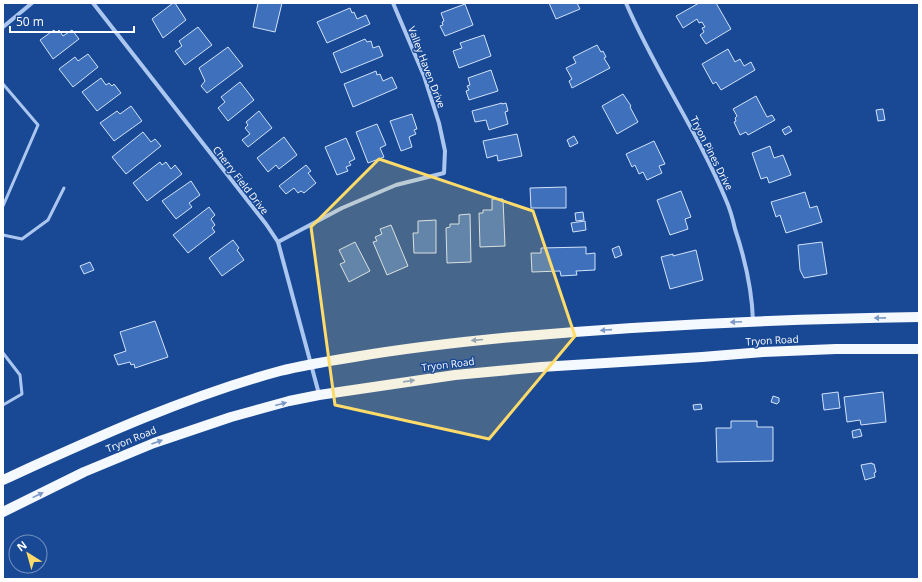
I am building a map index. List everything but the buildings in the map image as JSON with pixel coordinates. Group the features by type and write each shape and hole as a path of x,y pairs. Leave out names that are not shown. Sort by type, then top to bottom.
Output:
{"main road":[{"name":"Tryon Road","path":"3,480 90,441 187,402 238,383 310,364 450,343 664,326 753,321 919,317"},
{"name":"Tryon Road","path":"3,512 84,472 154,442 289,401 319,395 455,375 541,367 702,358 763,352 836,349 919,349"}],"street":[{"path":"3,27 32,3"},
{"name":"Cherry Field Drive","path":"93,3 266,224 278,242 319,395"},
{"name":"Valley Haven Drive","path":"278,242 342,208 396,185 444,173 445,151 440,123 424,76 393,3"},
{"name":"Tryon Pines Drive","path":"626,3 654,61 707,159 727,201 745,261 752,302 753,321"}],"lane":[{"path":"3,84 38,125 3,206"},
{"path":"3,234 22,239 48,220 64,188"},
{"path":"3,353 20,375 22,394 3,405"}],"highlighted area":[{"path":"379,159 533,211 575,336 489,439 335,405 311,227"}]}
